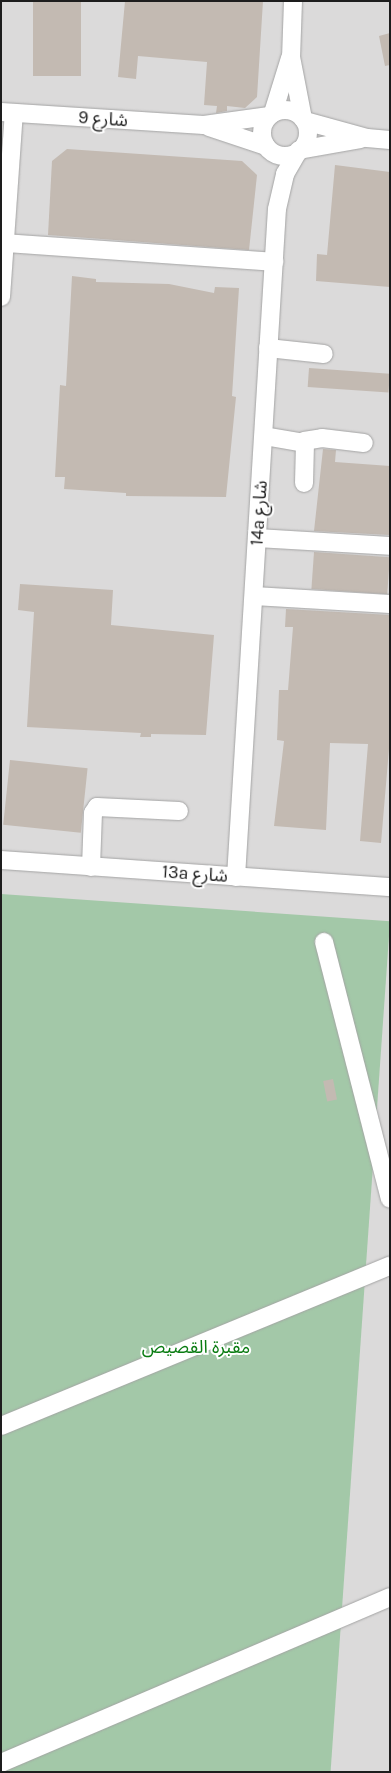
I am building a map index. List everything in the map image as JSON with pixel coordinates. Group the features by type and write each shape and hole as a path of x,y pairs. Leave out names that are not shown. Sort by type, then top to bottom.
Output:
{"street":[{"path":"293,1 291,57 307,140 298,151"},
{"path":"291,57 271,114 262,128 266,146 280,156 367,138"},
{"path":"271,114 289,110 304,120 367,138 390,140"},
{"path":"1,297 5,244 7,112"},
{"name":"شارع 9","path":"7,112 204,125 271,114"},
{"name":"شارع 9","path":"204,125 266,146"},
{"name":"14a شارع","path":"236,877 278,197 285,174 298,151"},
{"path":"5,244 274,262"},
{"path":"268,348 324,354"},
{"path":"264,436 304,441 322,438 364,443"},
{"path":"304,441 307,448 304,482"},
{"path":"257,538 390,546"},
{"path":"254,596 390,604"},
{"path":"91,867 93,813 98,807 179,811"},
{"name":"13a شارع","path":"1,860 390,888"},
{"path":"324,942 390,1200"},
{"path":"1,1426 390,1266"},
{"path":"6,1760 390,1597"}],"shaded area":[{"path":"1,1 390,1 390,1772 1,1772"}],"green space":[{"name":"مقبرة القصيص","path":"1,894 390,921 331,1772 1,1772"}],"building":[{"path":"33,1 81,1 81,76 33,76"},
{"path":"125,1 263,1 257,97 245,108 227,106 227,111 216,113 217,106 204,105 207,62 138,56 136,79 118,77"},
{"path":"390,33 390,65 385,66 379,36"},
{"path":"67,149 242,161 257,175 249,250 48,235 52,161"},
{"path":"335,165 390,172 390,287 316,281 317,254 327,255"},
{"path":"72,276 96,279 96,282 169,284 214,293 215,287 239,288 232,396 236,397 226,497 126,496 126,493 64,489 65,477 55,477 60,385 66,386"},
{"path":"309,368 390,374 388,393 308,387"},
{"path":"323,449 336,450 335,462 390,466 390,535 314,531"},
{"path":"314,552 390,557 387,594 311,589"},
{"path":"20,584 113,590 111,625 214,635 206,735 151,734 151,737 140,737 141,733 27,727 34,612 18,610"},
{"path":"286,609 390,615 389,749 381,843 360,841 368,744 330,743 326,830 274,826 284,741 277,740 279,690 288,690 293,627 285,627"},
{"path":"10,760 88,768 81,833 3,825"},
{"path":"333,1079 337,1100 327,1102 323,1081"}]}
